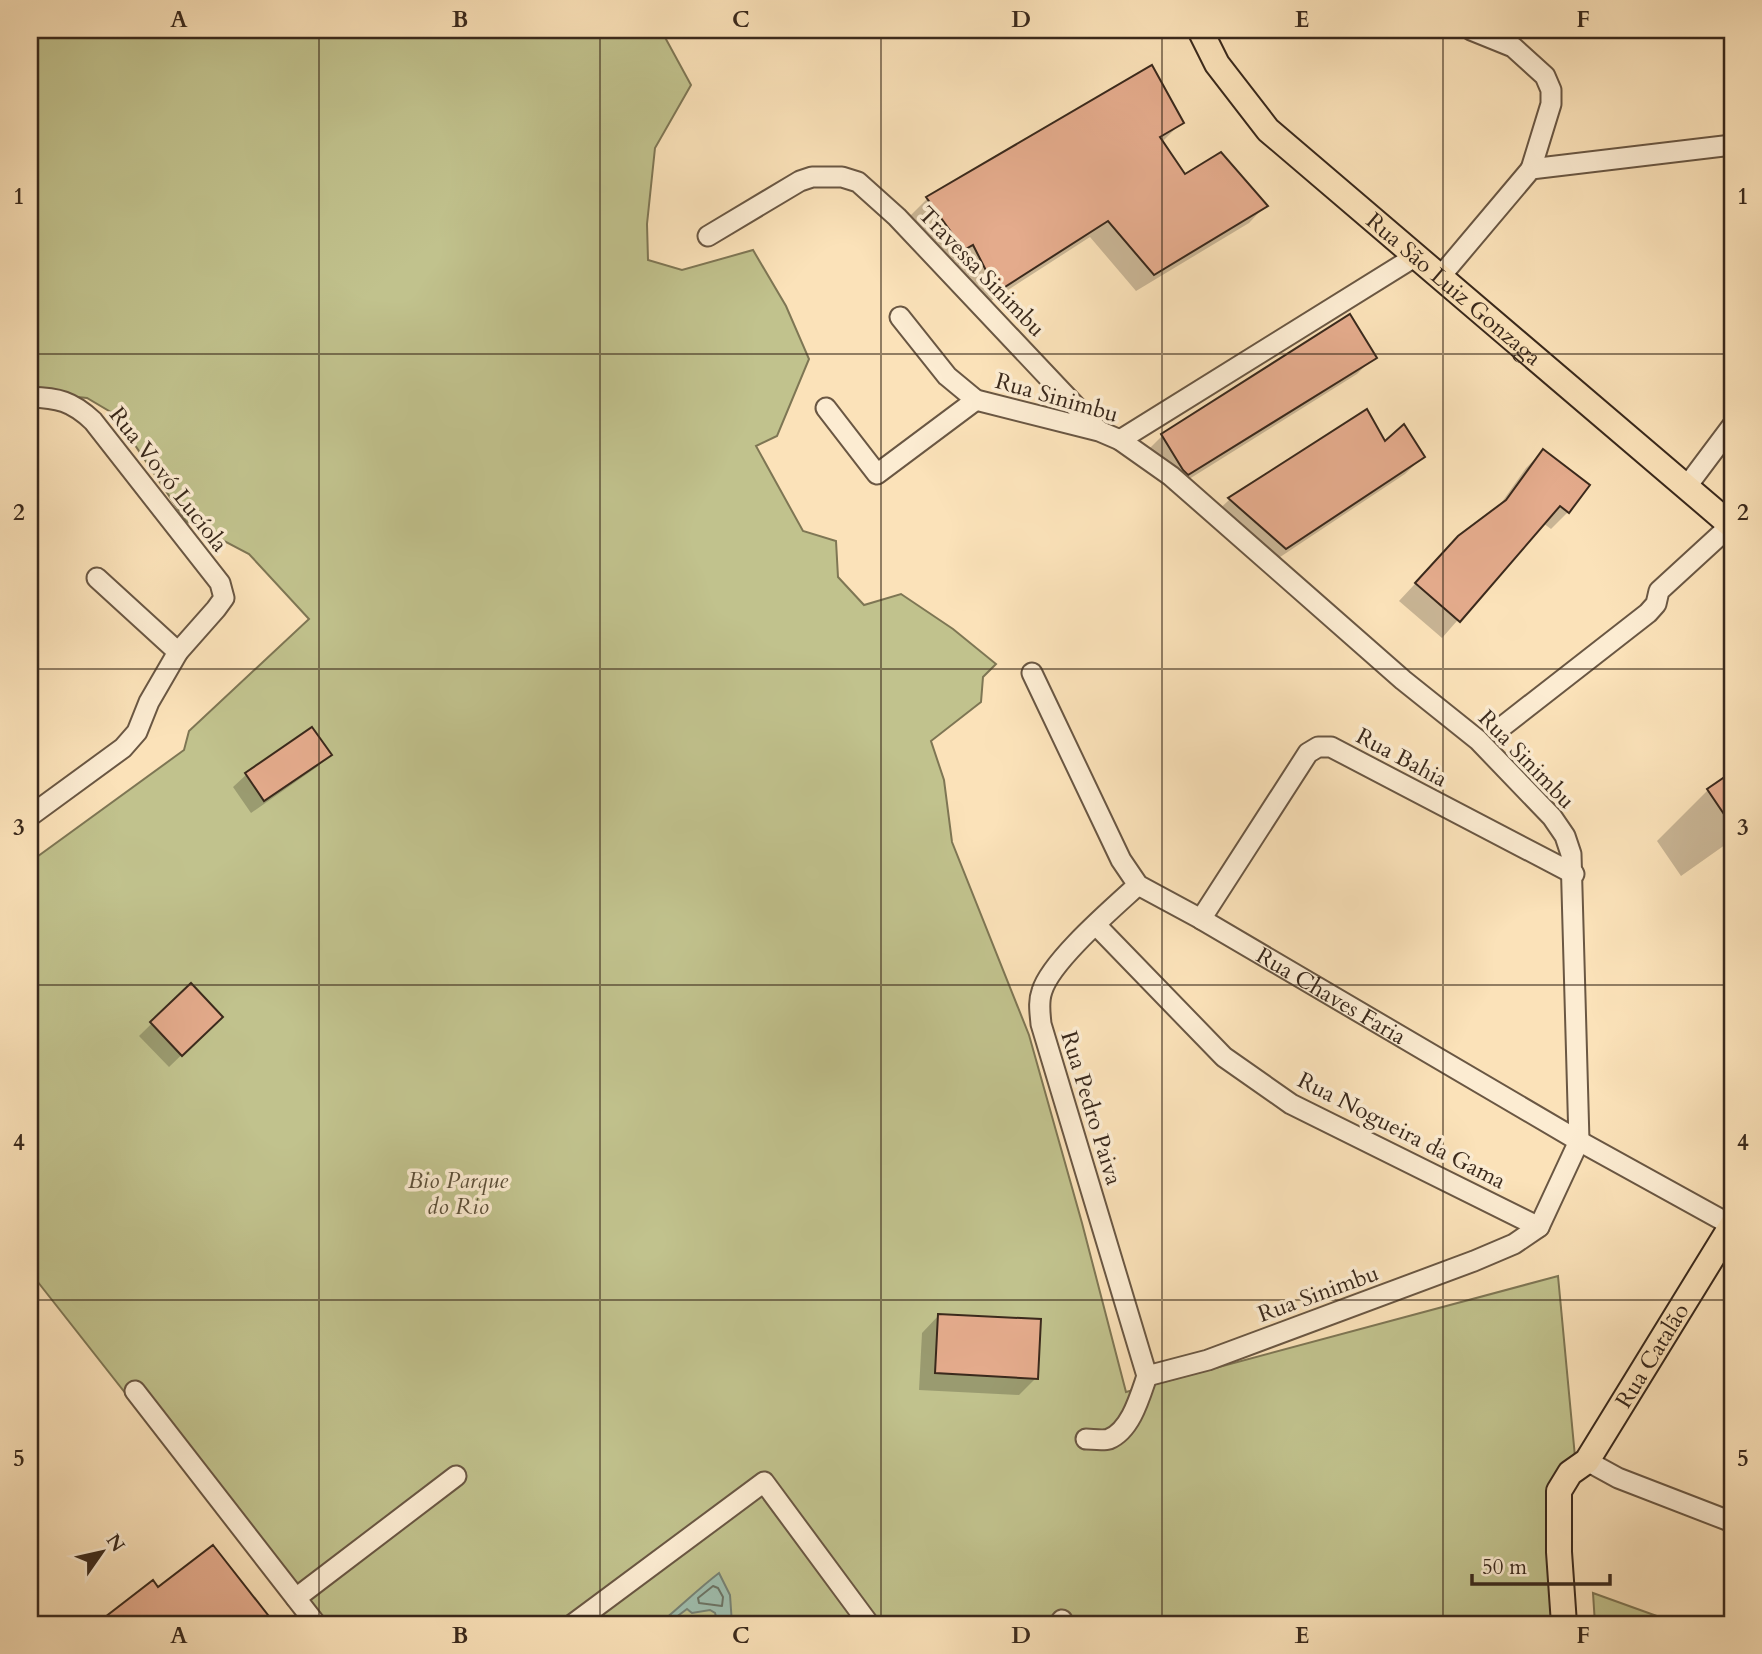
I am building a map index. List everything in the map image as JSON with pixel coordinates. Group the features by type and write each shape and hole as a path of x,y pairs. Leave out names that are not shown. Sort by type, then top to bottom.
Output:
{"main road":[{"name":"Rua São Luiz Gonzaga","path":"1200,30 1217,64 1268,130 1731,525"},
{"name":"Rua Catalão","path":"1564,1624 1559,1490 1577,1467 1587,1461 1732,1225"}],"street":[{"path":"1440,277 1531,169 1551,104 1551,90 1545,76 1513,47 1471,30"},
{"path":"1531,169 1732,145"},
{"name":"Travessa Sinimbu","path":"708,236 800,181 812,177 842,177 858,182 897,217 1099,431"},
{"path":"1120,440 1416,256"},
{"name":"Rua Sinimbu","path":"900,317 947,376 976,400 1099,431 1120,440 1171,477 1403,680 1478,740 1552,817 1565,836 1571,854 1579,1140 1539,1227 1514,1244 1474,1261 1208,1360 1147,1376"},
{"name":"Rua Vovó Lucíola","path":"30,397 59,399 79,408 93,421 223,590 224,598 178,652"},
{"path":"826,408 877,474 976,400"},
{"path":"1687,486 1732,426"},
{"path":"1498,730 1648,613 1656,604 1659,592 1731,525"},
{"path":"30,816 123,748 137,732 149,702 178,652 97,578"},
{"path":"1032,673 1121,860 1138,886"},
{"name":"Rua Bahia","path":"1201,919 1308,753 1318,747 1331,747 1573,874"},
{"name":"Rua Chaves Faria","path":"1138,886 1201,919 1579,1140 1732,1225"},
{"name":"Rua Pedro Paiva","path":"1138,886 1070,949 1043,988 1039,1004 1041,1024 1147,1376"},
{"name":"Rua Nogueira da Gama","path":"1096,925 1224,1057 1292,1104 1539,1227"},
{"path":"1086,1439 1109,1439 1122,1428 1135,1412 1147,1376"},
{"path":"135,1391 316,1624"},
{"path":"1587,1461 1618,1478 1732,1522"},
{"path":"296,1598 456,1476"},
{"path":"573,1624 764,1482 869,1624"}],"green space":[{"name":"Bio Parque do Rio","path":"30,30 661,30 691,85 655,148 647,224 648,260 682,270 753,250 786,306 809,359 777,436 756,446 803,531 836,541 838,577 864,605 901,594 953,629 996,664 983,677 981,702 931,741 944,780 952,842 1029,1035 1126,1392 1558,1276 1575,1457 1554,1485 1561,1624 307,1624 30,1272 30,862 184,750 189,731 309,619 249,554 186,521 114,414 87,398 30,392"},
{"path":"1593,1593 1679,1624 1595,1624"}],"water":[{"path":"719,1573 730,1595 732,1624 718,1624 715,1613 710,1610 692,1613 687,1609 667,1624 659,1624 704,1585"}],"building":[{"path":"1152,65 1184,123 1160,137 1185,174 1221,152 1268,206 1154,275 1108,221 997,292 973,245 964,250 926,197"},
{"path":"1350,314 1377,358 1188,475 1183,470 1161,434"},
{"path":"1367,409 1385,441 1404,424 1425,457 1286,549 1228,498"},
{"path":"1543,449 1590,485 1569,513 1560,506 1460,622 1415,583 1458,536 1506,500"},
{"path":"312,727 332,755 264,801 245,773"},
{"path":"1732,772 1732,826 1707,789"},
{"path":"191,983 223,1017 182,1056 150,1022"},
{"path":"938,1314 1041,1319 1038,1379 935,1373"},
{"path":"213,1545 275,1624 96,1624 153,1580 158,1587"}]}
